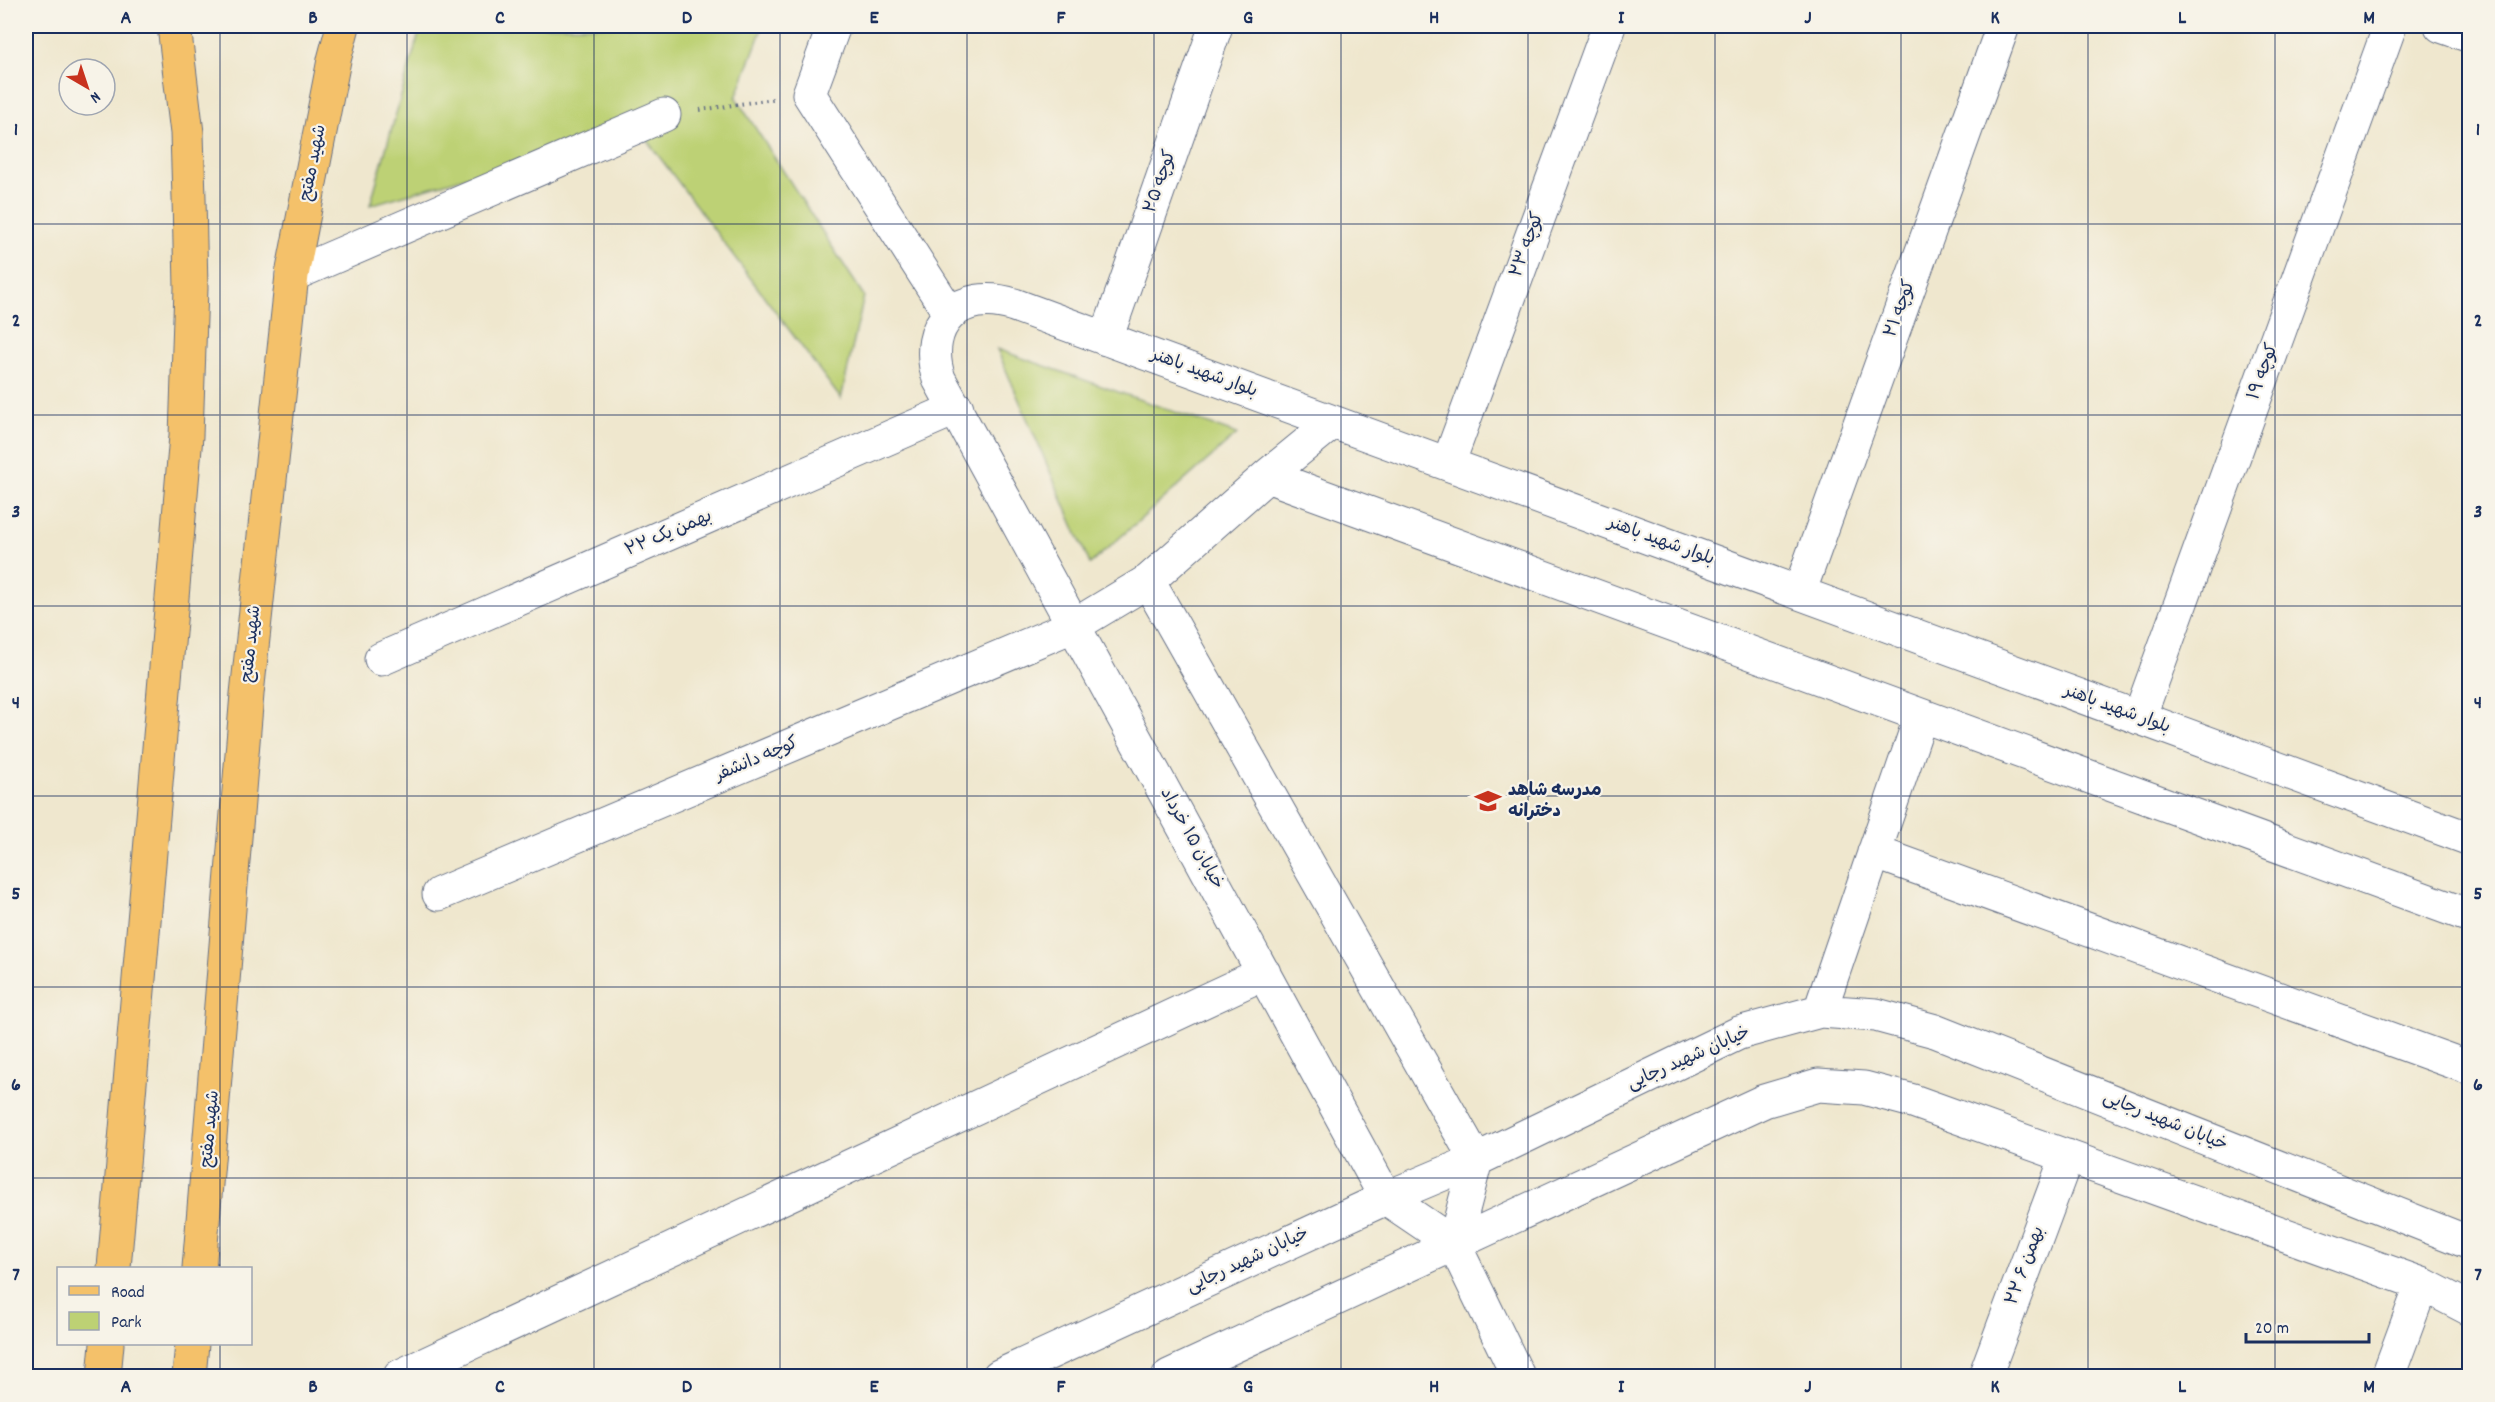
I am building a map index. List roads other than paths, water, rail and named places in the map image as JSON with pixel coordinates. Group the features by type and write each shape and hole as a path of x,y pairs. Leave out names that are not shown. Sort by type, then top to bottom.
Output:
{"main road":[{"path":"114,1267 186,436 191,288 188,176 186,133 174,26"},
{"name":"شهید مفتح","path":"199,1267 247,694 292,275 334,60 344,26"},
{"path":"104,1377 107,1345"},
{"path":"189,1377 192,1345"}],"street":[{"path":"834,26 810,94 950,314 939,329 934,345 934,362 939,379 957,408"},
{"name":"کوچه ۲۵","path":"1106,339 1216,26"},
{"name":"کوچه ۲۳","path":"1448,464 1609,26"},
{"name":"کوچه ۲۱","path":"1799,593 2003,26"},
{"name":"کوچه ۱۹","path":"2139,718 2390,26"},
{"path":"2441,26 2469,36"},
{"path":"292,275 664,115"},
{"name":"بلوار شهید باهنر","path":"950,314 963,304 980,299 997,299 2469,839"},
{"name":"خیابان ۱۵ خرداد","path":"957,408 1386,1197 1454,1244 1518,1377"},
{"name":"۲۲ بهمن یک","path":"381,659 957,408"},
{"name":"کوچه دانشفر","path":"439,894 1075,625 1148,581 1266,476 1333,422"},
{"path":"1266,476 2469,916"},
{"path":"1148,581 1476,1160 1454,1244"},
{"path":"1820,1011 1921,716"},
{"path":"1874,852 2469,1068"},
{"path":"400,1377 1264,973"},
{"name":"خیابان شهید رجایی","path":"999,1377 1386,1197 1476,1160 1739,1033 1820,1011 1876,1015 1935,1031 2469,1243"},
{"path":"1169,1377 1764,1101 1818,1085 1864,1088 1913,1101 2421,1284 2469,1309"},
{"name":"۲۲ بهمن ۶","path":"1985,1377 2067,1156"},
{"path":"2388,1377 2421,1284"}],"place":[{"name":"مدرسه شاهد دخترانه","path":"1488,801"}]}
